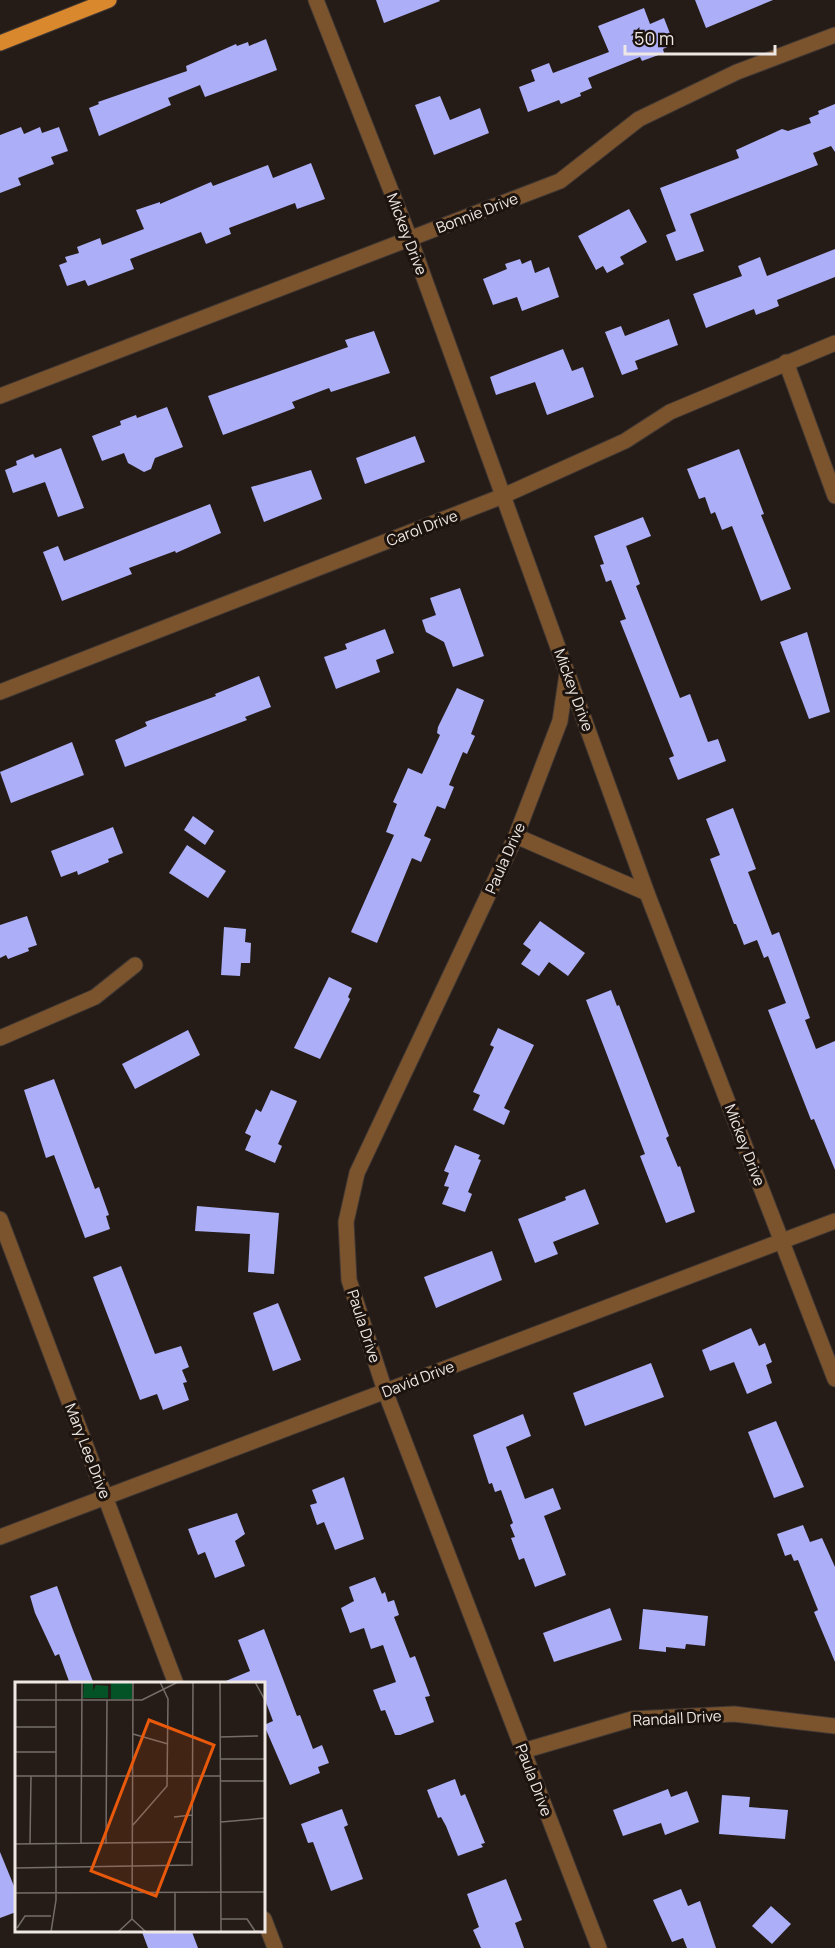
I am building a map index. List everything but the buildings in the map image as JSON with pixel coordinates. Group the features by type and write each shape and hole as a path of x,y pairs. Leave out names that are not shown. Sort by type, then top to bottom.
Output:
{"main road":[{"path":"0,43 110,0"}],"street":[{"name":"Mickey Drive","path":"316,0 410,239 647,893 835,1379"},
{"name":"Bonnie Drive","path":"0,396 560,181 639,119 737,72 835,35"},
{"name":"Carol Drive","path":"0,692 503,496 625,441 670,412 835,343"},
{"path":"786,362 835,496"},
{"name":"Paula Drive","path":"568,672 560,720 516,836 357,1173 346,1222 349,1280 385,1391 599,1948"},
{"path":"516,836 647,893"},
{"path":"0,1038 95,997 135,965"},
{"name":"Mary Lee Drive","path":"0,1219 175,1682"},
{"name":"David Drive","path":"0,1537 835,1221"},
{"name":"Randall Drive","path":"523,1751 632,1719 734,1714 835,1726"},
{"path":"266,1924 275,1948"}]}
